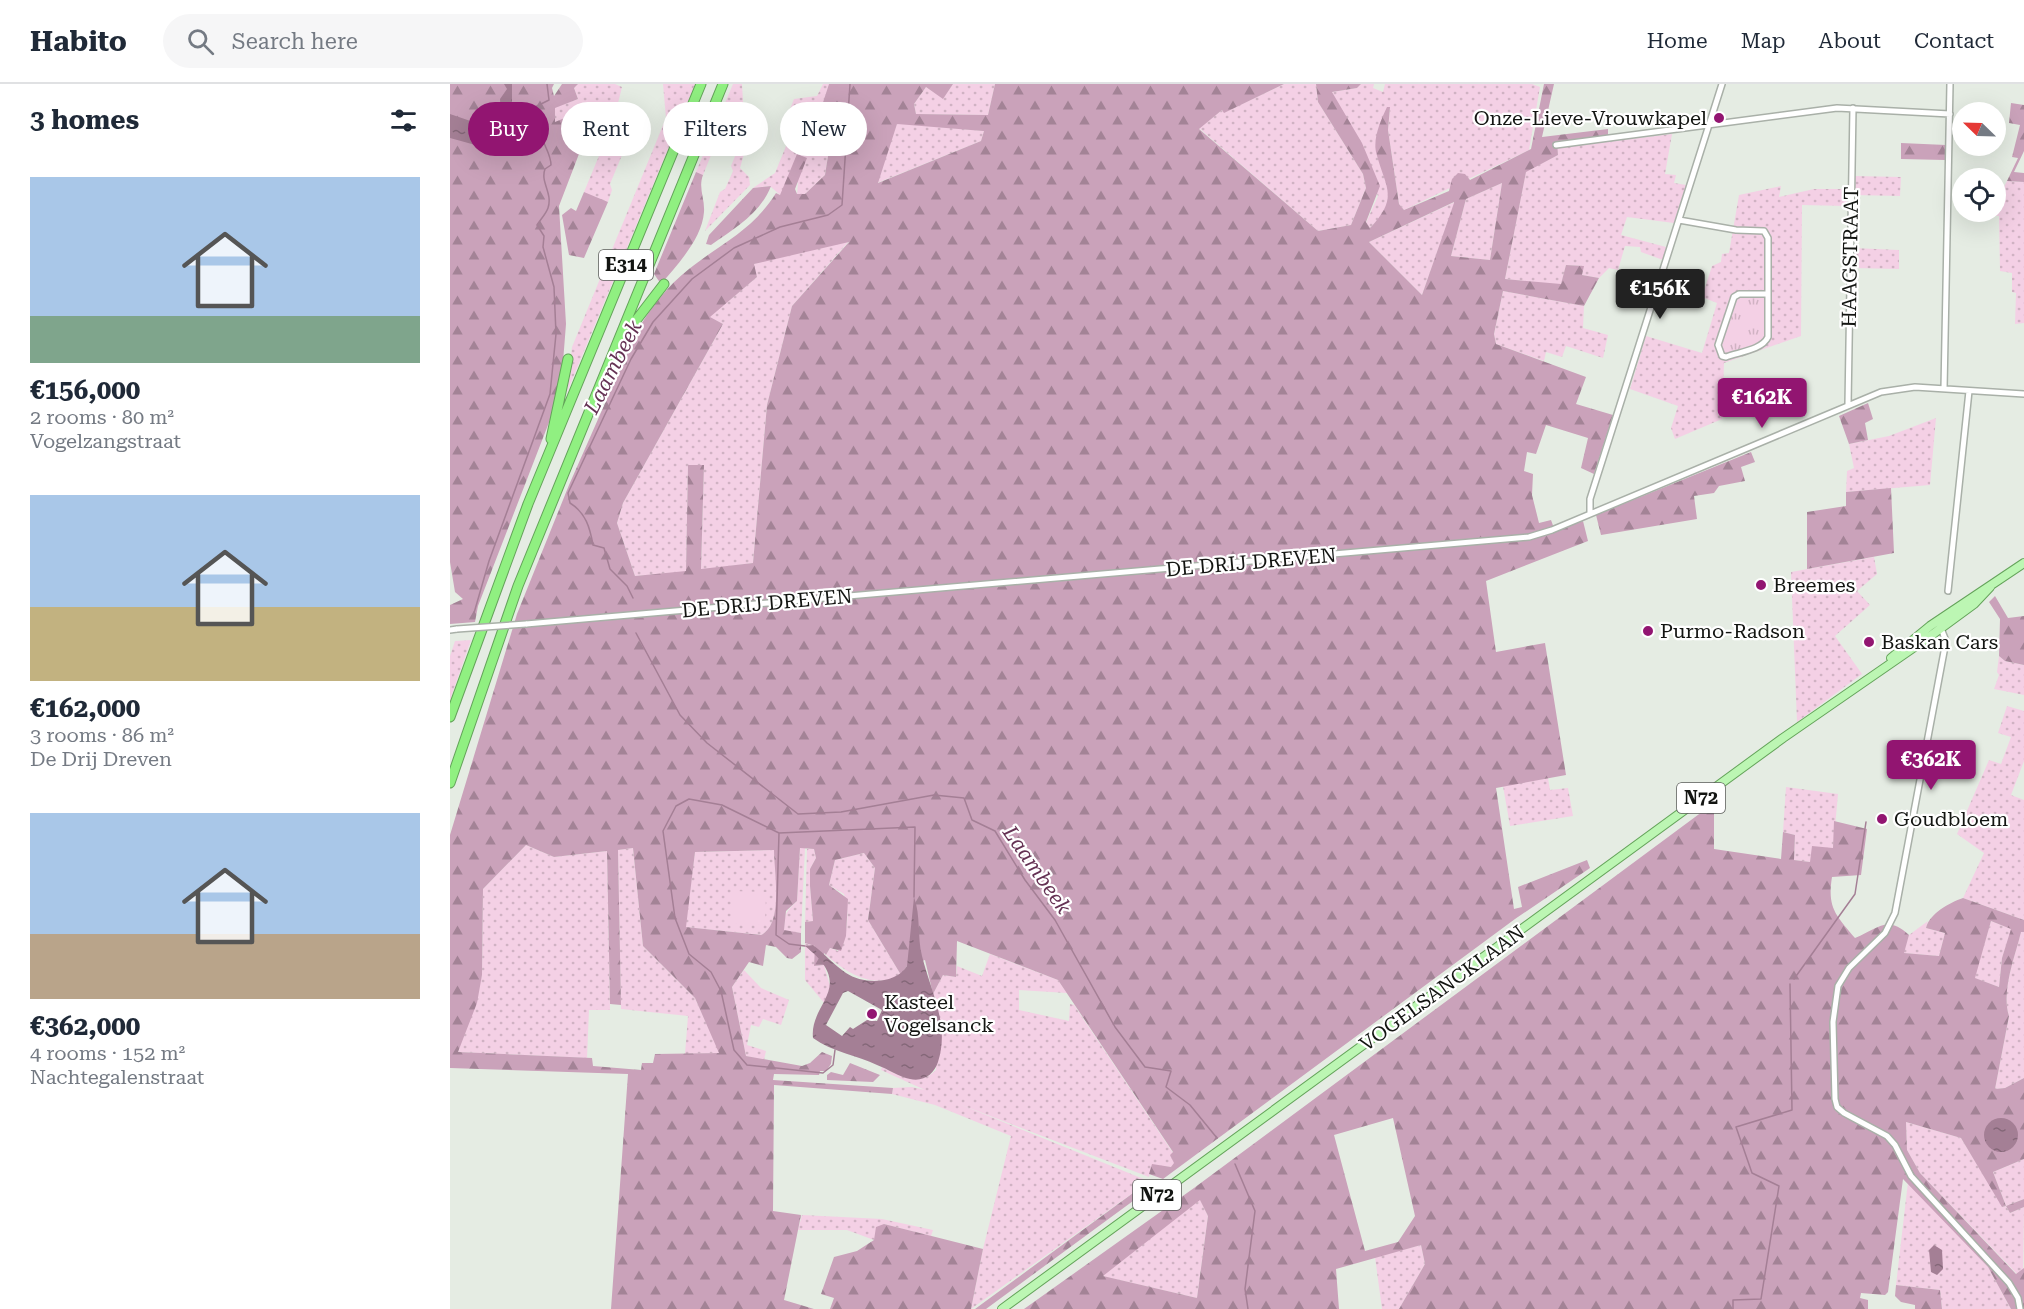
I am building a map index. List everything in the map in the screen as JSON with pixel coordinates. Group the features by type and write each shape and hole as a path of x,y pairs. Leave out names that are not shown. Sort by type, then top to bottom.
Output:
{"highway":[{"name":"E314","path":"450,717 491,600 701,84"},
{"name":"E314","path":"450,783 502,627 723,84"},
{"path":"605,371 619,353 634,323 664,284"},
{"path":"552,447 551,433 562,395 568,359"}],"main road":[{"name":"VOGELSANCKLAAN","path":"1002,1309 1882,667 1901,649 1939,625 2024,562"}],"street":[{"path":"1590,514 1590,500 1722,84"},
{"path":"1944,389 1950,84"},
{"path":"1556,145 1837,108 1950,114"},
{"name":"HAAGSTRAAT","path":"1848,405 1853,108"},
{"path":"1679,220 1736,230 1764,231 1768,238 1768,294 1768,337 1765,343 1726,357 1722,356 1718,345 1734,297 1739,294 1768,294"},
{"name":"DE DRIJ DREVEN","path":"450,630 1529,537 1590,514 1848,405 1899,388 2024,394"},
{"path":"1948,591 1969,391"},
{"path":"1939,625 1946,641 1895,913 1885,933 1843,975 1835,999 1832,1065 1837,1107 1887,1136 1895,1144 1911,1176 2005,1278 2018,1298 2020,1309"}],"green space":[{"path":"450,84 554,84 552,88 554,96 562,84 578,84 574,88 578,99 561,102 561,106 555,108 555,122 561,120 561,156 578,156 559,206 566,324 562,375 553,412 478,606 475,622 450,624 450,605 463,599 455,592 450,562"},
{"path":"578,84 615,84 622,87 618,102 569,102 578,99 574,88"},
{"path":"663,84 695,84 688,102 665,102"},
{"path":"733,84 742,84 743,102 725,102"},
{"path":"823,84 829,84 826,95 827,102 793,102 794,99 817,96"},
{"path":"829,84 953,84 943,99 926,87 914,104 916,114 988,115 995,84 1284,84 1224,113 1222,110 1199,129 1318,231 1351,225 1366,188 1363,174 1318,102 1316,84 1361,84 1357,88 1332,92 1362,143 1380,186 1366,222 1370,228 1385,208 1388,192 1375,146 1378,129 1387,107 1390,107 1388,130 1399,204 1404,210 1449,191 1452,179 1458,173 1465,174 1470,180 1531,149 1544,84 1554,84 1542,137 1608,129 1608,135 1557,142 1558,155 1526,172 1505,279 1561,284 1566,265 1584,266 1582,275 1599,278 1584,306 1503,291 1494,334 1496,344 1586,377 1576,404 1613,415 1594,474 1581,468 1588,438 1546,425 1536,454 1527,452 1524,471 1533,474 1532,495 1539,523 1551,520 1555,531 1583,521 1588,541 1486,581 1496,652 1545,643 1566,775 1496,788 1514,909 1522,907 1518,887 1587,860 1590,868 1515,919 1163,1179 1149,1174 1152,1164 1171,1167 1174,1163 1170,1155 1173,1152 1058,980 957,941 956,977 943,975 933,994 925,960 907,966 901,975 868,920 875,868 864,853 835,860 829,885 848,899 846,936 841,951 830,948 826,955 824,953 824,965 814,966 815,946 805,943 805,922 813,921 810,869 816,858 814,849 800,848 797,901 786,911 784,930 801,933 801,952 792,959 787,958 776,947 766,945 763,966 749,962 732,987 746,1056 802,1066 810,1063 822,1052 832,1056 831,1064 826,1071 820,1071 819,1075 774,1074 773,1080 893,1088 892,1094 774,1085 773,1211 801,1215 784,1300 814,1309 611,1309 628,1074 450,1068 450,835 517,614 569,485 636,333 666,290 689,269 747,227 776,193 780,195 796,156 807,158 795,189 797,194 805,194 825,175 828,156 867,156 867,102 823,102","holes":["897,124 984,131 981,141 878,183","1502,183 1490,260 1451,256 1466,199","1454,202 1422,295 1369,242","849,242 792,306 767,405 753,563 701,569 704,465 688,465 686,571 635,576 617,523 623,503 723,324 710,317 757,277 754,264","526,845 554,857 607,851 610,1004 621,1005 618,850 633,848 643,946 695,998 719,1053 655,1054 653,1063 642,1063 641,1070 593,1066 592,1058 458,1052 477,1003 482,975 483,889","774,850 776,897 773,920 768,929 761,935 686,927 695,852"]},
{"path":"953,84 995,84 988,115 916,114 914,104 926,87 943,98"},
{"path":"1284,84 1316,84 1318,102 1363,174 1366,188 1351,225 1318,231 1199,128 1222,110 1225,112"},
{"path":"1361,84 1374,84 1373,88 1383,92 1385,84 1532,84 1540,87 1529,150 1404,210 1399,204 1388,130 1390,108 1381,125 1377,140 1378,152 1388,185 1388,197 1384,213 1370,228 1366,223 1378,196 1332,92 1357,88"},
{"path":"2011,103 2024,105 2024,151 2014,172 2024,173 2024,182 2007,181 2018,158 2012,157 2020,125 2009,123"},
{"path":"561,105 561,120 555,123 555,107"},
{"path":"897,123 984,131 981,141 877,183"},
{"path":"663,125 663,156 665,156 567,392 572,347"},
{"path":"1672,134 1665,174 1676,175 1674,183 1686,185 1674,223 1627,217 1621,235 1666,247 1663,260 1641,252 1640,247 1625,246 1618,270 1609,268 1599,278 1582,275 1583,266 1566,265 1561,285 1505,279 1526,171 1558,155 1557,148"},
{"path":"1901,143 1946,145 1945,160 1901,159"},
{"path":"599,156 622,156 610,184 612,190 608,202 584,192"},
{"path":"703,156 711,156 703,175 696,172"},
{"path":"735,156 743,156 740,168 749,177 750,185 705,231 720,192 725,189 733,171 731,166"},
{"path":"782,156 828,156 825,175 805,194 797,195 798,182 780,195 770,186 753,188 775,173"},
{"path":"696,172 703,175 701,184 704,212 699,232 688,251 661,284 654,274"},
{"path":"1853,176 1901,177 1900,196 1853,195"},
{"path":"2007,181 2024,182 2024,323 2015,324 2016,293 2012,292 2012,273 2000,271 1999,222 2006,222"},
{"path":"1502,183 1490,260 1451,256 1466,199"},
{"path":"771,186 760,205 746,220 711,245 706,244 709,235 753,188"},
{"path":"1781,186 1779,197 1814,189 1848,189 1847,206 1802,205 1801,336 1724,363 1722,419 1675,439 1671,428 1678,406 1630,389 1646,336 1702,353 1717,303 1702,297 1712,266 1721,262 1722,254 1729,253 1739,195"},
{"path":"584,192 608,202 584,258 569,255 562,215 571,208 576,211"},
{"path":"1455,202 1422,295 1369,242"},
{"path":"849,241 792,306 767,405 753,563 701,570 704,465 688,465 686,572 635,576 617,523 623,503 723,324 709,317 757,277 753,264"},
{"path":"1852,248 1899,250 1899,269 1852,268"},
{"path":"1503,291 1584,306 1583,328 1608,335 1603,358 1566,346 1562,357 1546,352 1544,361 1496,344 1494,334"},
{"path":"1739,296 1760,296 1765,301 1765,338 1762,342 1727,354 1723,353 1720,345 1734,300"},
{"path":"1868,403 1873,419 1865,423 1868,440 1849,444 1839,416"},
{"path":"1936,418 1930,485 1846,492 1847,471 1854,468 1849,444 1889,436"},
{"path":"1751,452 1755,462 1741,467 1745,481 1719,486 1714,493 1694,496 1697,519 1601,535 1596,515"},
{"path":"1891,488 1894,553 1807,569 1807,512 1846,506 1846,492"},
{"path":"1874,557 1877,574 1857,591 1870,605 1835,636 1862,674 1797,722 1791,572"},
{"path":"1995,596 2008,618 2024,616 2024,665 2005,661 1999,656 2000,619 1989,602"},
{"path":"471,640 450,700 450,656 455,641"},
{"path":"1999,656 2005,661 2024,665 2024,695 1994,689 1999,675 1997,672"},
{"path":"2007,706 2024,711 2024,761 2011,795 2024,800 2024,920 1963,898 1984,853 1957,834 1989,760 2001,764 2011,737 1998,733"},
{"path":"1548,778 1550,790 1568,788 1573,816 1510,826 1503,786"},
{"path":"1786,787 1838,794 1833,849 1810,862 1794,860 1795,835 1783,832"},
{"path":"1714,803 1714,849 1781,859 1783,832 1795,835 1794,860 1810,862 1812,846 1833,848 1834,821 1867,829 1861,875 1832,877 1832,904 1855,938 1883,925 1895,926 1909,935 1904,953 1939,956 1945,933 1926,928 1928,923 1941,909 1963,898 2024,920 2024,932 2021,932 2008,985 2009,1016 1995,1089 2005,1088 2024,1078 2024,1159 1993,1172 2006,1206 2002,1207 1961,1138 1906,1122 1907,1150 1920,1173 2016,1274 2024,1268 2024,1309 2011,1309 1988,1267 1903,1179 1888,1292 1885,1295 1861,1293 1860,1298 1868,1300 1868,1309 1399,1309 1425,1264 1421,1245 1336,1269 1339,1309 1024,1309 1194,1188","holes":["1991,921 2011,929 2002,958 1999,987 1975,978","1393,1118 1415,1216 1398,1242 1365,1251 1334,1135","1200,1200 1208,1216 1197,1298 1103,1276"]},
{"path":"526,845 554,857 607,851 610,1010 589,1010 587,1058 458,1052 482,975 483,889"},
{"path":"633,848 643,946 695,998 720,1053 685,1054 688,1016 621,1009 618,850"},
{"path":"800,848 805,848 801,933 784,931 786,914 797,901"},
{"path":"807,849 814,849 816,858 810,869 813,921 805,922"},
{"path":"774,850 776,897 773,920 768,929 761,935 685,927 695,852"},
{"path":"864,853 875,868 868,920 901,975 880,981 852,973 826,955 830,948 838,951 847,923 844,894 829,885 835,860"},
{"path":"732,891 766,892 765,925 731,923"},
{"path":"1928,921 1926,928 1945,933 1939,956 1903,953 1909,935"},
{"path":"1991,921 2012,929 2002,958 1999,987 1974,978"},
{"path":"2021,931 2024,932 2024,1078 2005,1088 1995,1089 2009,1016 2008,985"},
{"path":"805,943 816,946 814,966 824,965 830,986 825,1004 805,980"},
{"path":"990,954 1058,980 1067,993 1019,990 1019,1010 1069,1021 1070,1004 1074,1005 1173,1153 1175,1163 1171,1167 1152,1165 1149,1177 959,1104 1146,1180 1144,1185 971,1309 983,1249 1011,1136 935,1105 892,1094 893,1088 912,1087 925,1090 881,1070 882,1067 916,1079 930,1075 936,1070 938,1001 933,994 943,975 956,977 957,966 982,976"},
{"path":"744,970 761,988 789,1000 781,1025 763,1019 759,1027 751,1025 747,1045 766,1051 764,1060 746,1056 732,987"},
{"path":"850,1063 880,1075 873,1082 827,1080 827,1075 831,1072 843,1075"},
{"path":"1906,1122 1961,1138 2003,1207 2006,1206 2010,1213 2024,1207 2023,1271 2017,1274 1920,1173 1907,1150"},
{"path":"2024,1159 2024,1199 2006,1206 1993,1172"},
{"path":"1908,1182 1988,1267 2011,1309 1942,1309 1940,1290 1896,1285"},
{"path":"1144,1185 1148,1190 986,1309 975,1309"},
{"path":"1200,1199 1208,1216 1197,1298 1102,1276"},
{"path":"2024,1199 2024,1207 2010,1213 2006,1206"},
{"path":"802,1215 882,1219 933,1230 931,1236 884,1224 874,1240 847,1230 798,1230"},
{"path":"884,1224 983,1249 971,1309 830,1309 834,1298 821,1294 834,1257 857,1251 874,1240 876,1227"},
{"path":"1421,1245 1425,1264 1399,1309 1382,1309 1375,1257"},
{"path":"1896,1285 1940,1290 1942,1309 1915,1309 1915,1305 1901,1302 1895,1296"}],"water":[{"path":"504,84 512,84 512,102 500,102 500,99 507,89"},
{"path":"450,114 468,120 468,143 450,138"},
{"path":"914,897 918,911 922,956 941,1022 942,1035 938,1062 928,1076 915,1080 906,1078 828,1047 813,1038 814,1025 830,984 828,973 805,946 813,945 837,967 862,980 888,979 902,972 907,966","holes":["848,991 882,1010 877,1021 867,1020 853,1029 850,1027 842,1036 826,1025 843,993"]},
{"path":"2001,1118 2013,1123 2018,1135 2013,1147 2001,1152 1989,1147 1984,1135 1989,1123"},
{"path":"1934,1245 1942,1250 1943,1269 1937,1275 1931,1272 1929,1250"}],"waterway":[{"path":"474,613 489,561 550,394 556,334 554,287 543,247 544,236 537,225 548,208 549,197 544,174 545,169 551,165 541,132 532,126 535,107 549,100 547,84"},
{"name":"Laambeek","path":"633,598 627,586 610,569 604,548 593,545 586,521 580,511 570,503 568,493 631,359 653,322 692,279 734,248 780,227 828,215 842,205 850,84"},
{"name":"Laambeek","path":"636,633 680,715 707,743 798,814 841,812 934,795 964,798 972,820 995,831 1025,880 1055,920 1115,1027 1145,1067 1171,1071 1166,1087 1190,1105 1217,1138"},
{"path":"805,946 789,944 776,935 779,833 722,805 689,799 676,806 663,831 675,918 689,954 711,972 721,991 734,1050 747,1065 823,1073 833,1065 835,1050"},
{"path":"1794,979 1855,894 1866,822"},
{"path":"779,833 915,827 914,897"},
{"path":"1733,1309 1733,1300 1761,1299 1779,1186 1752,1173 1736,1127 1792,1110 1790,984"},
{"name":"Laambeek","path":"1235,1164 1255,1211 1245,1289 1248,1309"}],"place":[{"name":"Onze-Lieve-Vrouwkapel","path":"1719,118"},
{"name":"Breemes","path":"1761,585"},
{"name":"Purmo-Radson","path":"1648,631"},
{"name":"Baskan Cars","path":"1869,642"},
{"name":"Goudbloem","path":"1882,819"},
{"name":"Kasteel Vogelsanck","path":"872,1014"}]}
